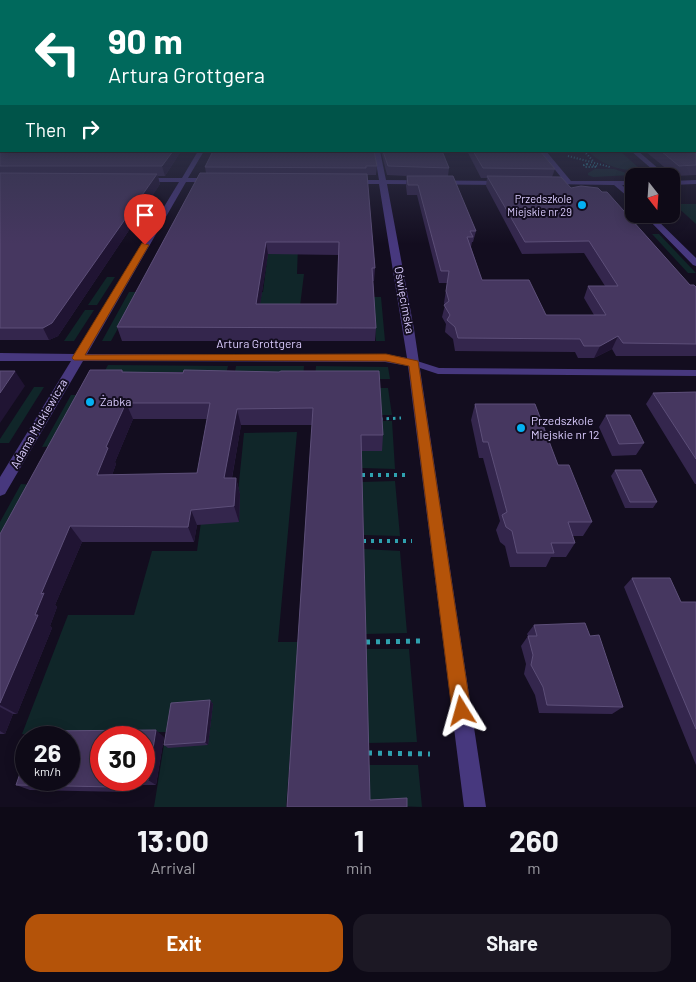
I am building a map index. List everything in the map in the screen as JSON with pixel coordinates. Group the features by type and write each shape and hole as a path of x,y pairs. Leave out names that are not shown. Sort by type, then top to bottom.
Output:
{"street":[{"name":"Adama Mickiewicza","path":"0,490 190,169"},
{"name":"Oświęcimska","path":"380,169 414,363 475,807"},
{"path":"557,169 569,183"},
{"path":"136,180 223,180"},
{"path":"341,181 516,183"},
{"path":"680,183 696,182"},
{"path":"543,183 625,184"},
{"path":"617,184 625,192"},
{"path":"656,223 696,263"},
{"name":"Artura Grottgera","path":"0,357 386,358 414,363"}],"lane":[{"name":"Artura Grottgera","path":"414,363 438,371 696,373"}],"path":[{"path":"380,419 402,418"},
{"path":"362,475 406,475"},
{"path":"363,541 412,541"},
{"path":"366,642 421,641"},
{"path":"368,753 430,754"}],"green space":[{"path":"595,169 614,169 625,173 625,175 593,177 588,175 588,173"},
{"path":"680,204 696,204 696,224 680,209"},
{"path":"652,234 659,234 696,273 688,273"},
{"path":"298,246 297,274 304,274 299,314 210,314 217,293 263,292 267,260 264,259 265,251"},
{"path":"107,277 115,277 97,305 88,305"},
{"path":"129,292 138,292 111,341 102,341"},
{"path":"373,297 381,297 385,341 376,341"},
{"path":"85,310 94,310 74,341 64,341"},
{"path":"108,365 228,366 225,378 101,378"},
{"path":"236,366 304,366 303,379 234,378"},
{"path":"316,366 388,367 390,379 315,379"},
{"path":"34,387 44,387 9,443 0,443 0,439"},
{"path":"379,388 388,388 392,415 380,415"},
{"path":"71,395 82,395 54,446 42,447"},
{"path":"381,421 392,421 395,469 362,468 361,451 382,451"},
{"path":"297,432 278,642 299,642 286,807 154,807 166,732 155,732 155,726 90,726 90,733 80,733 80,726 25,726 68,615 134,615 152,551 197,551 205,493 238,492 244,433"},
{"path":"395,481 400,536 364,535 362,482"},
{"path":"21,484 34,485 0,545 0,522"},
{"path":"364,549 400,551 407,633 366,634"},
{"path":"366,649 409,649 417,742 368,743"},
{"path":"369,765 418,765 422,807 370,805"}],"building":[{"path":"0,173 157,174 52,323 43,328 0,328"},
{"path":"200,173 367,174 375,268 372,268 376,328 117,327","holes":["266,242 339,242 337,304 256,304"]},
{"path":"407,176 453,176 476,231 470,231 473,237 467,237 482,280 529,280 546,315 606,315 588,286 618,286 589,241 525,242 487,176 561,177 571,188 581,186 598,188 602,192 607,192 625,212 625,223 635,223 690,285 696,287 696,344 623,343 618,336 600,346 584,346 580,339 458,338 455,327 447,320 450,315 444,305 449,301 446,291 449,271 441,271 418,185 408,185"},
{"path":"90,370 183,373 184,370 279,372 379,371 383,435 361,435 370,800 407,798 407,807 287,807 313,408 237,409 224,478 236,478 234,506 191,510 188,527 70,526 41,594 44,593 35,615 38,615 0,703 0,534","holes":["126,403 210,403 197,473 97,475 108,448 106,447"]},
{"path":"0,371 15,371 0,393"},
{"path":"696,392 696,459 653,393"},
{"path":"475,404 535,404 558,465 569,465 592,522 568,522 575,543 551,543 554,553 517,553 512,531 506,527 502,515 507,512 488,442 483,442"},
{"path":"606,415 630,415 644,443 619,444"},
{"path":"615,470 641,470 657,502 630,502"},
{"path":"632,578 670,578 681,602 696,602 696,729"},
{"path":"585,623 590,636 599,635 623,707 547,705 543,687 531,665 533,655 528,636 537,636 534,625"},
{"path":"210,700 205,742 164,745 171,703"},
{"path":"80,731 90,731 90,786 80,786"}],"place":[{"name":"Przedszkole Miejskie nr 29","path":"582,205"},
{"name":"Żabka","path":"90,402"},
{"name":"Przedszkole Miejskie nr 12","path":"521,428"}],"route":[{"path":"145,245 78,358 386,358 414,363 462,711"}]}
